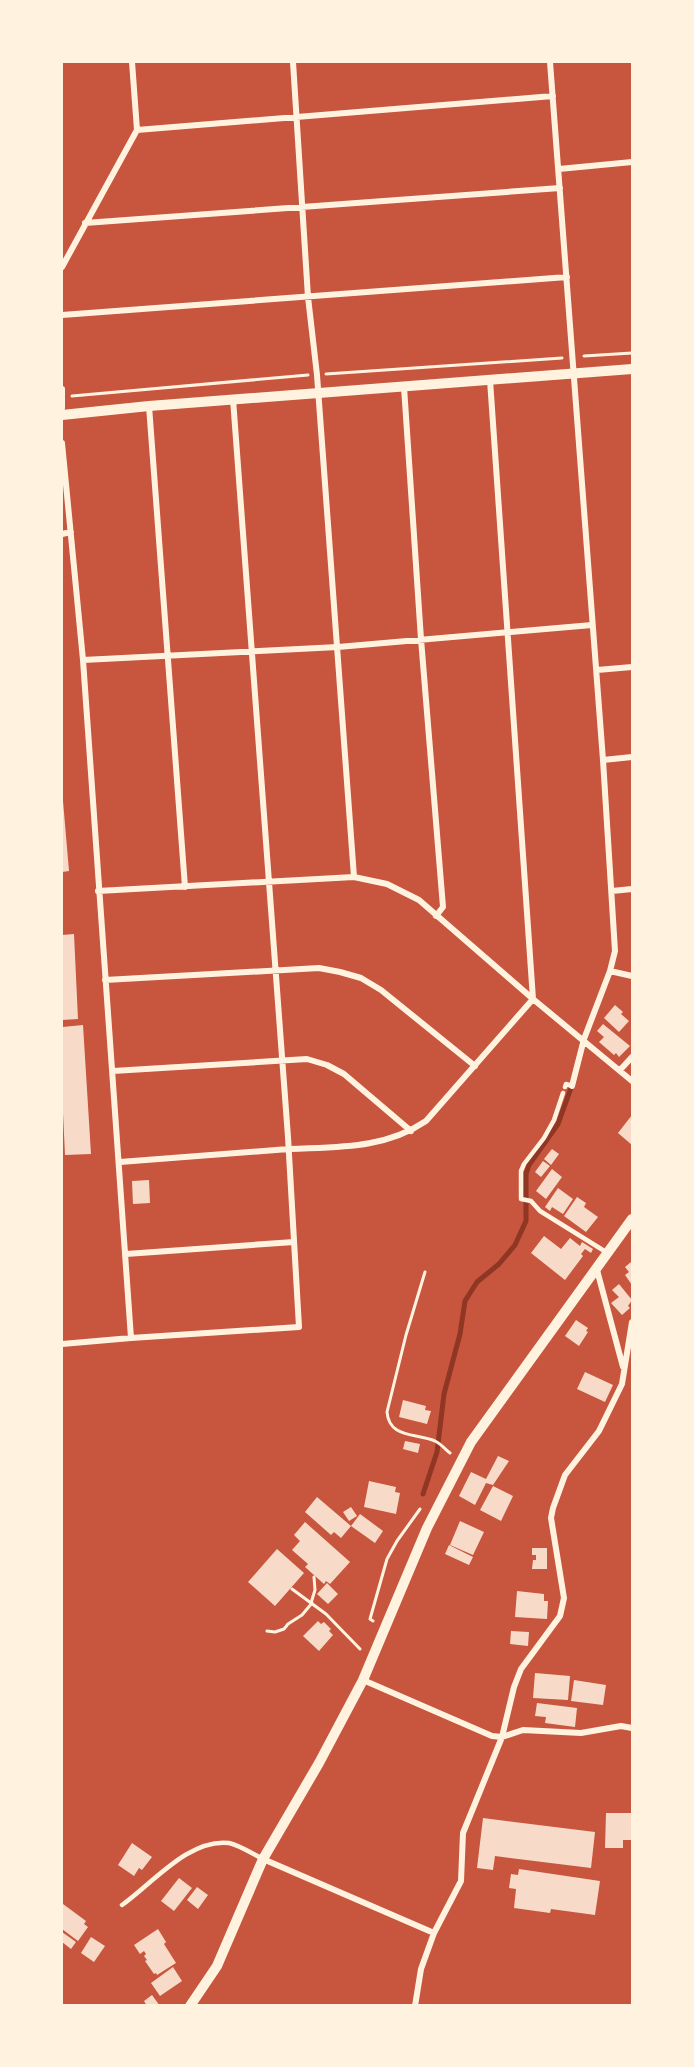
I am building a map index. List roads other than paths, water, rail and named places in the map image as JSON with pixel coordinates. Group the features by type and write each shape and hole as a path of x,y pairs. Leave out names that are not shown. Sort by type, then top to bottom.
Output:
{"street":[{"path":"62,267 137,130 132,62"},
{"path":"293,62 301,207 317,375 354,877"},
{"path":"550,62 597,670 615,951 610,972 568,1086"},
{"path":"137,130 553,96"},
{"path":"559,169 633,162"},
{"path":"85,224 560,188"},
{"path":"62,315 567,277"},
{"path":"62,415 233,399 633,369"},
{"path":"120,1162 355,1146 387,1141 411,1131 426,1121 533,999 490,380"},
{"path":"404,387 442,907 436,916"},
{"path":"62,388 62,408"},
{"path":"62,1344 299,1327 289,1149 233,399"},
{"path":"149,406 185,887"},
{"path":"62,443 83,660 131,1338"},
{"path":"62,534 71,532"},
{"path":"83,660 338,647 592,625"},
{"path":"597,670 633,667"},
{"path":"603,760 633,757"},
{"path":"98,891 354,877 387,884 419,900 533,999 633,1081"},
{"path":"612,891 633,889"},
{"path":"105,980 319,968 340,972 361,978 381,990 475,1065"},
{"path":"610,972 633,976"},
{"path":"620,1070 633,1057"},
{"path":"113,1071 307,1059 327,1065 344,1074 411,1131"},
{"path":"190,2006 217,1966 263,1859 319,1763 363,1680 427,1528 471,1442 633,1219"},
{"path":"126,1254 294,1242"},
{"path":"597,1270 624,1371"},
{"path":"414,2006 421,1969 434,1933 462,1881 462,1833 502,1737 514,1687 521,1669 560,1616 564,1598 551,1518 553,1508 565,1475 598,1431 622,1384 633,1322"},
{"path":"363,1680 492,1736 502,1737 523,1730 581,1733 621,1726 633,1728"},
{"path":"263,1859 434,1933"}],"lane":[{"path":"563,1093 554,1120 521,1171 520,1199 531,1201 540,1210 608,1254"},
{"path":"122,1905 141,1892 177,1860 191,1851 209,1845 230,1843 263,1859"}],"waterway":[{"path":"423,1494 437,1452 444,1394 460,1334 465,1301 477,1282 499,1264 515,1245 526,1221 526,1174 529,1165 558,1124 571,1088"}]}
